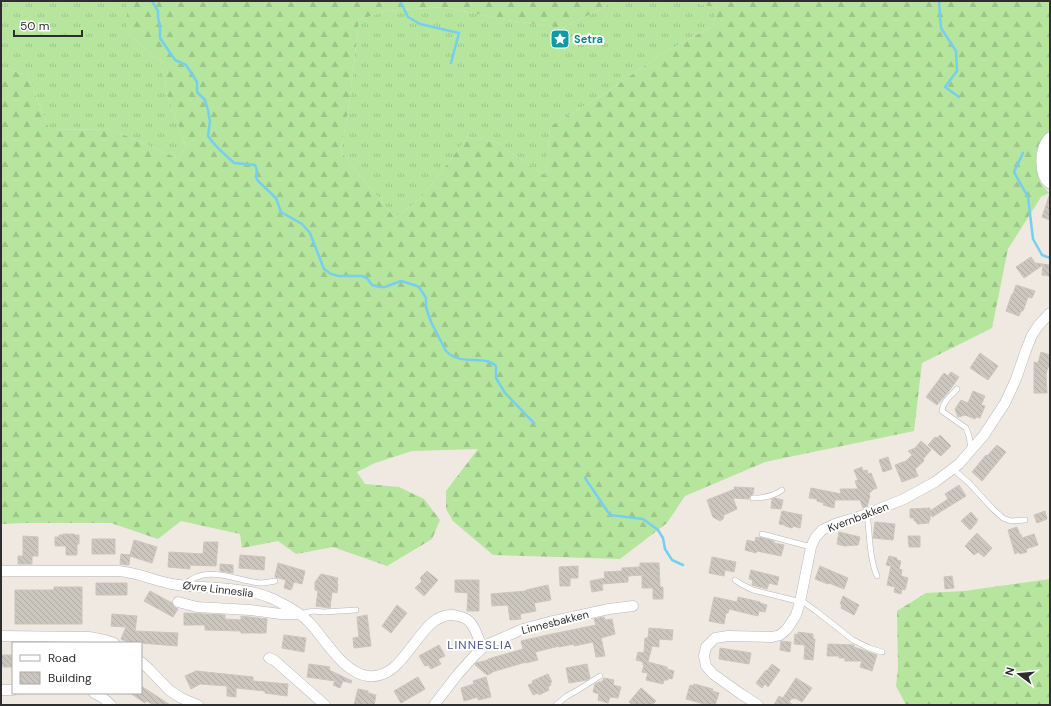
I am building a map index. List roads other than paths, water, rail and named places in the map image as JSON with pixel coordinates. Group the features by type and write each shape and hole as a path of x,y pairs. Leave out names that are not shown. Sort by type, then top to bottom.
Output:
{"street":[{"path":"1050,139 1047,142 1042,162 1047,180 1050,182"},
{"name":"Kvernbakken","path":"758,705 712,674 706,666 704,656 706,647 715,638 728,636 772,637 780,635 787,629 796,615 811,547 815,538 822,530 888,506 922,490 953,469 989,428 1005,403 1016,379 1032,336 1038,326 1050,313"},
{"name":"Øvre Linneslia","path":"1,572 119,571 137,574 172,584 227,588 268,597 280,602 299,614 309,623 348,667 359,674 367,676 378,676 390,671 397,665 420,635 429,626 444,616 455,615 465,618 470,622 482,648"},
{"path":"178,602 197,607 281,614 299,614"},
{"name":"Linnesbakken","path":"434,705 458,674 486,645 523,630 549,622 609,609 633,606"},
{"path":"1,636 89,637 111,642"},
{"path":"270,658 325,705"},
{"path":"142,663 169,690 181,698 198,705"},
{"path":"1,690 12,690"},
{"path":"96,694 111,705"}],"lane":[{"path":"957,388 945,402 942,411 966,428 972,449"},
{"path":"953,469 1003,518 1011,521 1025,520"},
{"path":"753,498 761,498 782,490"},
{"path":"866,514 871,550 877,576"},
{"path":"762,534 811,547"},
{"path":"184,586 194,577 215,574 260,583 275,581"},
{"path":"735,580 753,590 805,603 853,640 869,648 882,652"},
{"path":"299,614 306,612 356,610"},
{"path":"556,705 567,696 600,676"}],"waterway":[{"path":"152,1 158,11 160,38 175,60 186,65 197,82 197,92 205,100 210,122 208,136 234,163 255,165 257,170 256,177 258,181 276,198 281,212 302,224 310,233 324,269 331,274 339,276 362,276 367,278 372,285 380,287 385,287 401,281 419,287 426,298 426,307 431,322 446,351 452,356 458,358 465,360 485,361 496,366 496,378 505,393 534,423"},
{"path":"400,1 408,17 420,24 459,33 451,63"},
{"path":"939,1 941,28 956,51 957,71 945,87 959,97"},
{"path":"1023,153 1014,172 1028,197 1033,239 1042,255 1050,258"},
{"path":"585,478 610,515 643,519 658,530 663,538 665,549 672,560 683,565"}],"place":[{"name":"Setra","path":"560,39"}],"district":[{"name":"LINNESLIA","path":"480,645"}]}
